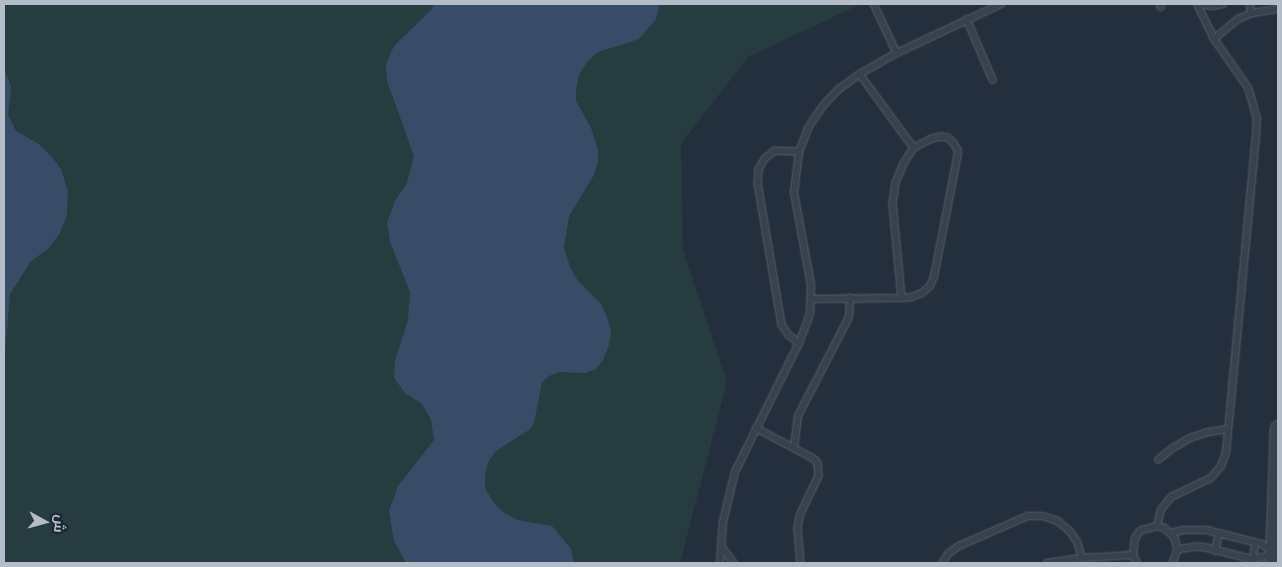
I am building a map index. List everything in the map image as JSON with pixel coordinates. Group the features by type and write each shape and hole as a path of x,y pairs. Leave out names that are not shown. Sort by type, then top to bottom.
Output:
{"street":[{"path":"1275,555 1278,428"}],"lane":[{"path":"874,4 897,53"},
{"path":"720,563 727,496 735,472 799,343 810,314 809,272 794,193 799,152 808,128 822,107 839,89 860,74 897,53 1001,4"},
{"path":"1198,4 1213,6 1223,4"},
{"path":"1157,526 1161,510 1171,497 1211,478 1221,466 1226,453 1257,119 1248,88 1214,39 1198,4"},
{"path":"1250,4 1252,13"},
{"path":"1214,39 1238,19 1252,13 1278,9"},
{"path":"967,19 993,80"},
{"path":"860,74 914,148"},
{"path":"811,299 902,298 912,297 922,293 930,286 934,277 958,151 948,138 940,137 914,148 904,164 896,183 893,204 902,298"},
{"path":"799,152 775,151 765,159 759,170 758,183 782,325 789,335 799,343"},
{"path":"794,448 798,416 849,317 850,298"},
{"path":"756,428 813,458 820,470 800,516 798,544 801,563"},
{"path":"1158,460 1190,438 1228,429"},
{"path":"942,563 949,553 959,546 1028,516 1043,516 1058,521 1070,530 1078,543 1082,558"},
{"path":"1137,563 1133,555 1135,538 1140,531 1157,526 1171,533 1195,528 1255,543 1275,555"},
{"path":"1171,533 1178,550 1172,563"},
{"path":"1215,551 1219,534"},
{"path":"1253,560 1255,543"},
{"path":"722,547 734,563"},
{"path":"1178,550 1196,547 1253,560 1275,555"},
{"path":"1047,563 1082,558 1133,555"}],"green space":[{"path":"4,4 861,4 748,57 681,144 683,250 727,382 680,563 4,563"}],"water":[{"path":"434,4 660,4 656,19 639,39 598,52 587,62 579,75 576,90 576,101 591,128 598,149 598,161 594,175 569,216 564,247 570,267 578,281 601,304 607,317 611,331 609,345 603,360 596,369 585,373 560,372 549,376 542,382 534,423 529,430 496,451 488,462 485,476 485,488 493,502 503,512 518,520 552,526 571,549 574,563 406,563 394,541 389,511 398,486 434,440 431,420 422,404 405,393 394,378 395,361 408,320 410,292 390,242 387,223 395,201 407,183 414,156 387,81 386,64 394,46 431,10"},
{"path":"4,68 11,87 8,115 16,131 39,144 52,157 61,169 68,191 67,215 60,233 48,249 31,261 10,294 4,364"}]}
